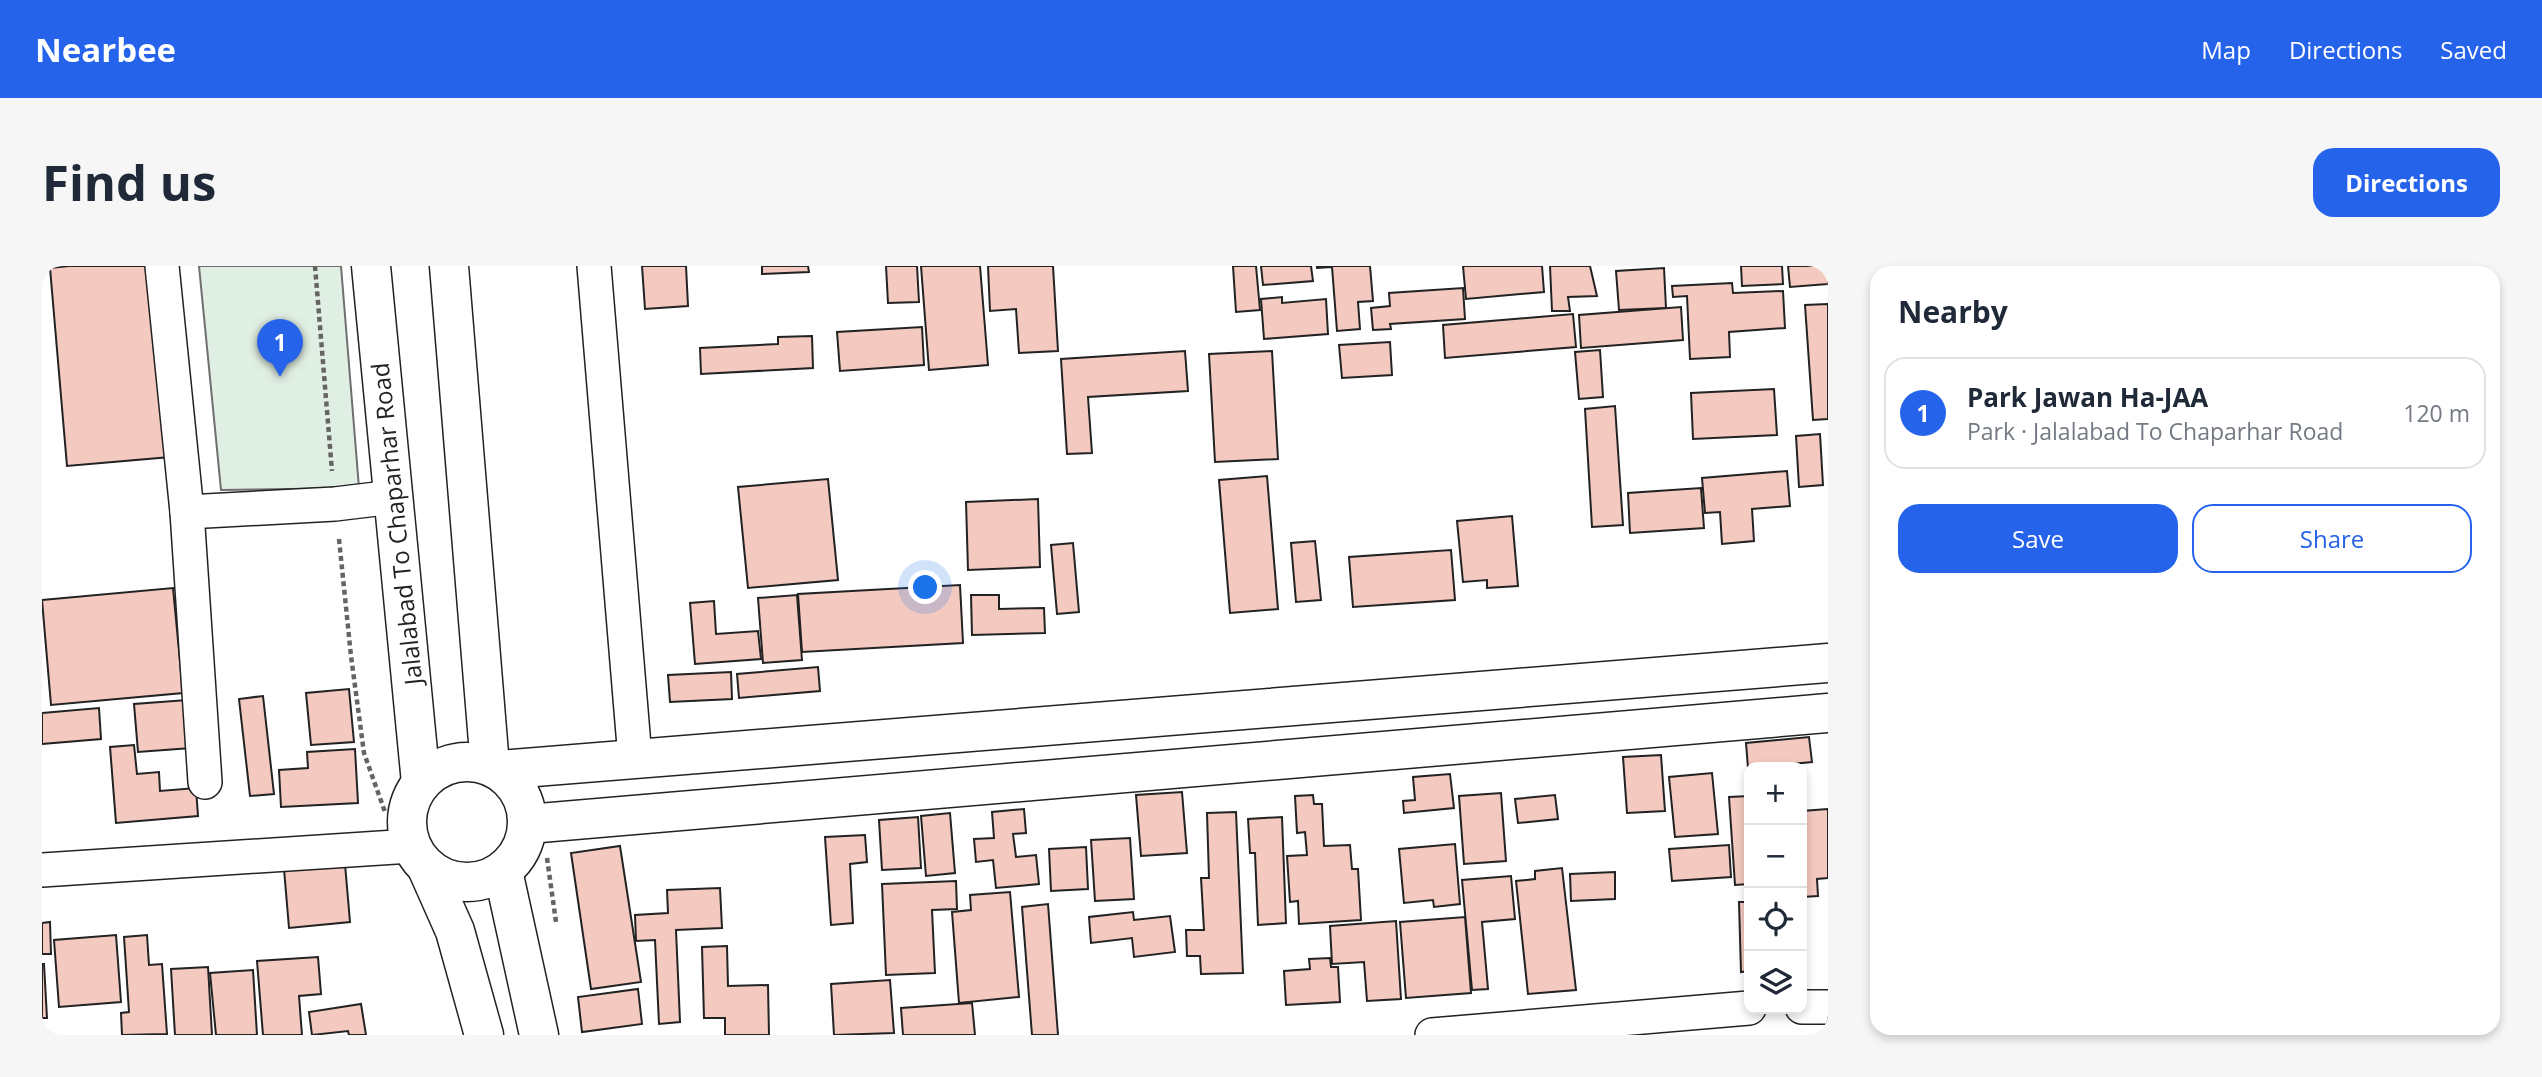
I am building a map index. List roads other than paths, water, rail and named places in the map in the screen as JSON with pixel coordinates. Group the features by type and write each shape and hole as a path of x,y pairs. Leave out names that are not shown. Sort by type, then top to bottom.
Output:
{"street":[{"path":"162,266 187,512 205,782"},
{"name":"Jalalabad To Chaparhar Road","path":"371,266 421,783"},
{"path":"449,266 495,768"},
{"path":"594,266 635,758"},
{"path":"187,512 335,504 393,497"},
{"path":"495,768 1828,663"},
{"path":"535,823 1828,713"},
{"path":"484,1035 455,931 412,854 405,819 413,793 421,783 430,773 455,762 482,763 495,768 523,797 535,823"},
{"path":"42,870 412,854 451,880 478,882 503,871 521,850 535,823"},
{"path":"503,871 539,1035"},
{"path":"1807,1007 1828,1007"},
{"path":"1432,1035 1744,1008"}],"place":[{"name":"Park Jawan Ha-JAA","path":"280,377"}]}
